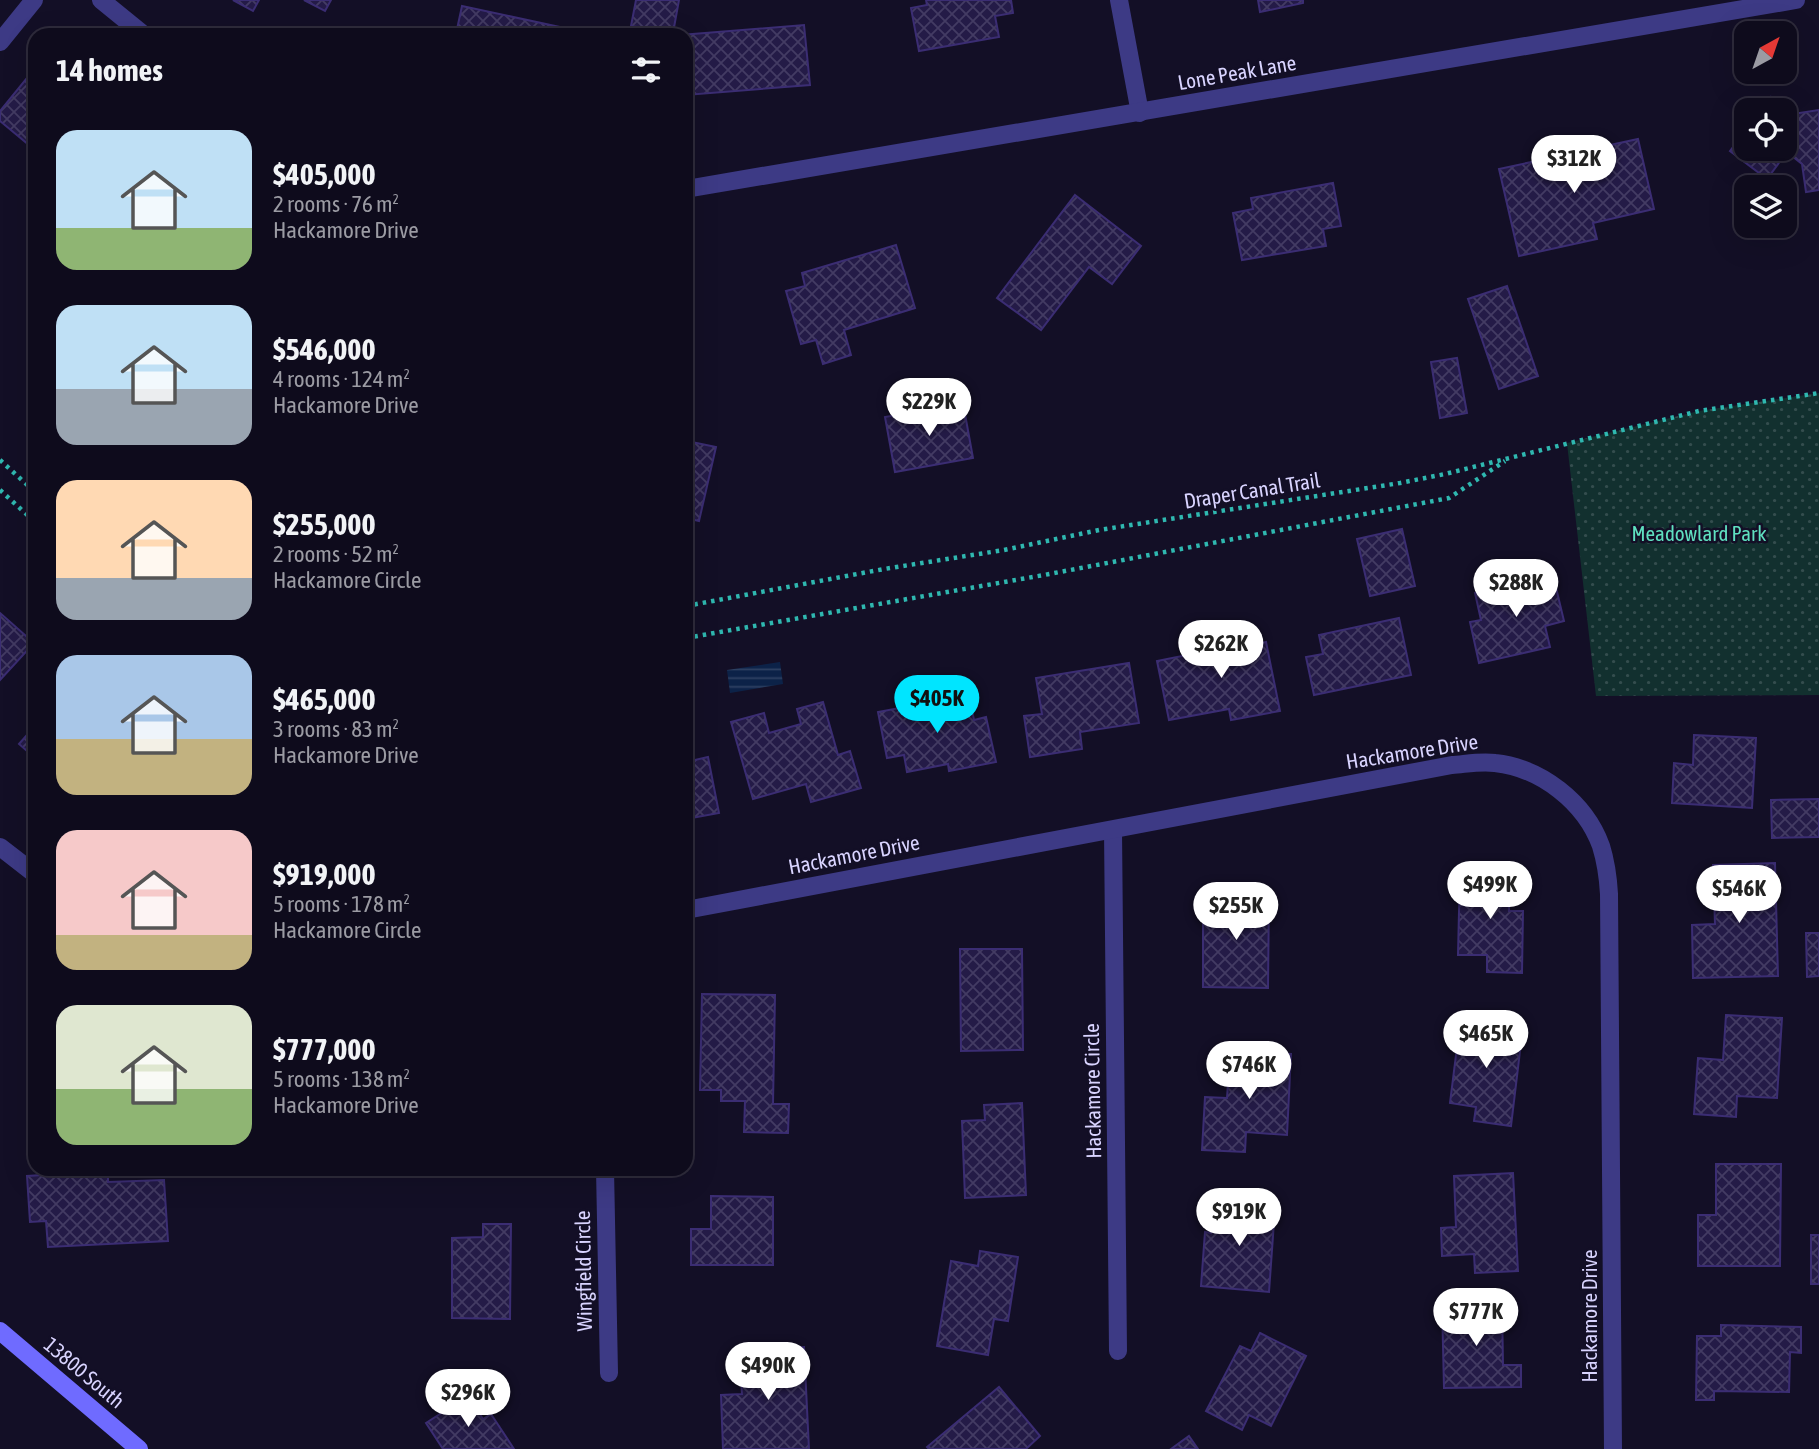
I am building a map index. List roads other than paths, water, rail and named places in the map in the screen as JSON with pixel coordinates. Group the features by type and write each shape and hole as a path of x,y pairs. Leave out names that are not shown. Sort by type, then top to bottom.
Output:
{"main road":[{"name":"13800 South","path":"0,1331 139,1449"}],"street":[{"path":"0,42 34,0"},
{"path":"101,0 135,28"},
{"path":"1119,0 1140,113"},
{"name":"Lone Peak Lane","path":"693,188 1796,0"},
{"name":"Hackamore Drive","path":"693,909 1474,763 1516,767 1536,775 1564,794 1588,821 1600,844 1607,868 1613,1449"},
{"name":"Hackamore Circle","path":"1113,830 1118,1351"},
{"path":"0,847 28,869"},
{"name":"Wingfield Circle","path":"605,1176 609,1373"}],"water":[{"path":"780,662 783,684 730,693 727,670"}],"park label":[{"name":"Meadowlard Park","path":"1699,534"}]}
